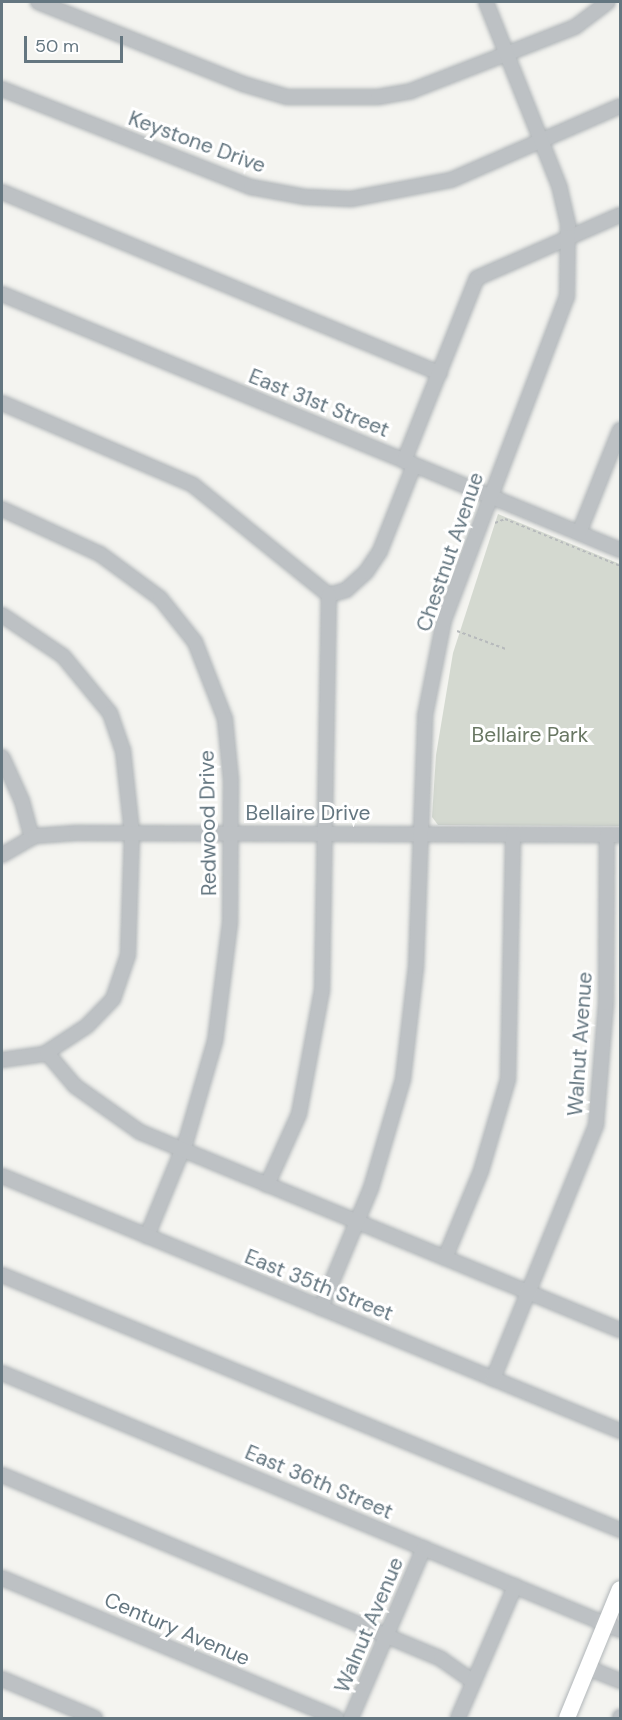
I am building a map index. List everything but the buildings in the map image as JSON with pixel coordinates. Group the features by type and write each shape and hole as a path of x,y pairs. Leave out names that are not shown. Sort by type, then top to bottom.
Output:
{"main road":[{"path":"567,1719 588,1668 613,1627 621,1589"}],"street":[{"path":"38,2 243,84 287,97 378,97 411,92 507,52 575,27 608,2"},
{"name":"Chestnut Avenue","path":"321,1308 357,1221 403,1079 416,967 425,716 444,620 490,496 557,332 567,297 569,234 544,142 486,2"},
{"name":"Keystone Drive","path":"2,88 233,181 306,197 351,199 412,191 544,142 621,106"},
{"path":"2,192 440,373"},
{"path":"329,595 357,582 375,558 440,373 477,278 569,234 621,215"},
{"name":"East 31st Street","path":"2,294 621,550"},
{"path":"2,403 193,485 329,595"},
{"path":"579,533 621,430"},
{"name":"Redwood Drive","path":"2,510 122,567 160,598 195,642 225,718 231,833 230,923 216,1041 182,1151 147,1236"},
{"path":"267,1185 299,1114 317,1033 326,935 329,595"},
{"path":"2,615 63,656 110,713 123,750 132,833 131,928 121,981 94,1019 47,1053 2,1060"},
{"path":"2,757 22,801 32,838"},
{"name":"Bellaire Drive","path":"2,855 32,838 132,833 614,836"},
{"path":"445,1258 485,1161 508,1078 513,835"},
{"name":"Walnut Avenue","path":"493,1379 596,1125 606,1003 614,836"},
{"path":"47,1053 75,1086 116,1119 182,1151 357,1221 529,1294 620,1328"},
{"name":"East 35th Street","path":"2,1176 621,1431"},
{"path":"2,1275 621,1530"},
{"name":"East 36th Street","path":"2,1373 613,1627"},
{"path":"2,1475 441,1659 474,1682"},
{"name":"Walnut Avenue","path":"351,1719 424,1548"},
{"name":"Century Avenue","path":"3,1583 336,1719"},
{"path":"458,1719 515,1586"},
{"path":"588,1668 621,1681"},
{"path":"2,1679 95,1719"}],"path":[{"path":"490,526 505,519 621,566"},
{"path":"460,620 456,631 506,649"}],"green space":[{"name":"Bellaire Park","path":"498,514 620,564 620,826 438,825 432,817 436,755 453,653"}]}
